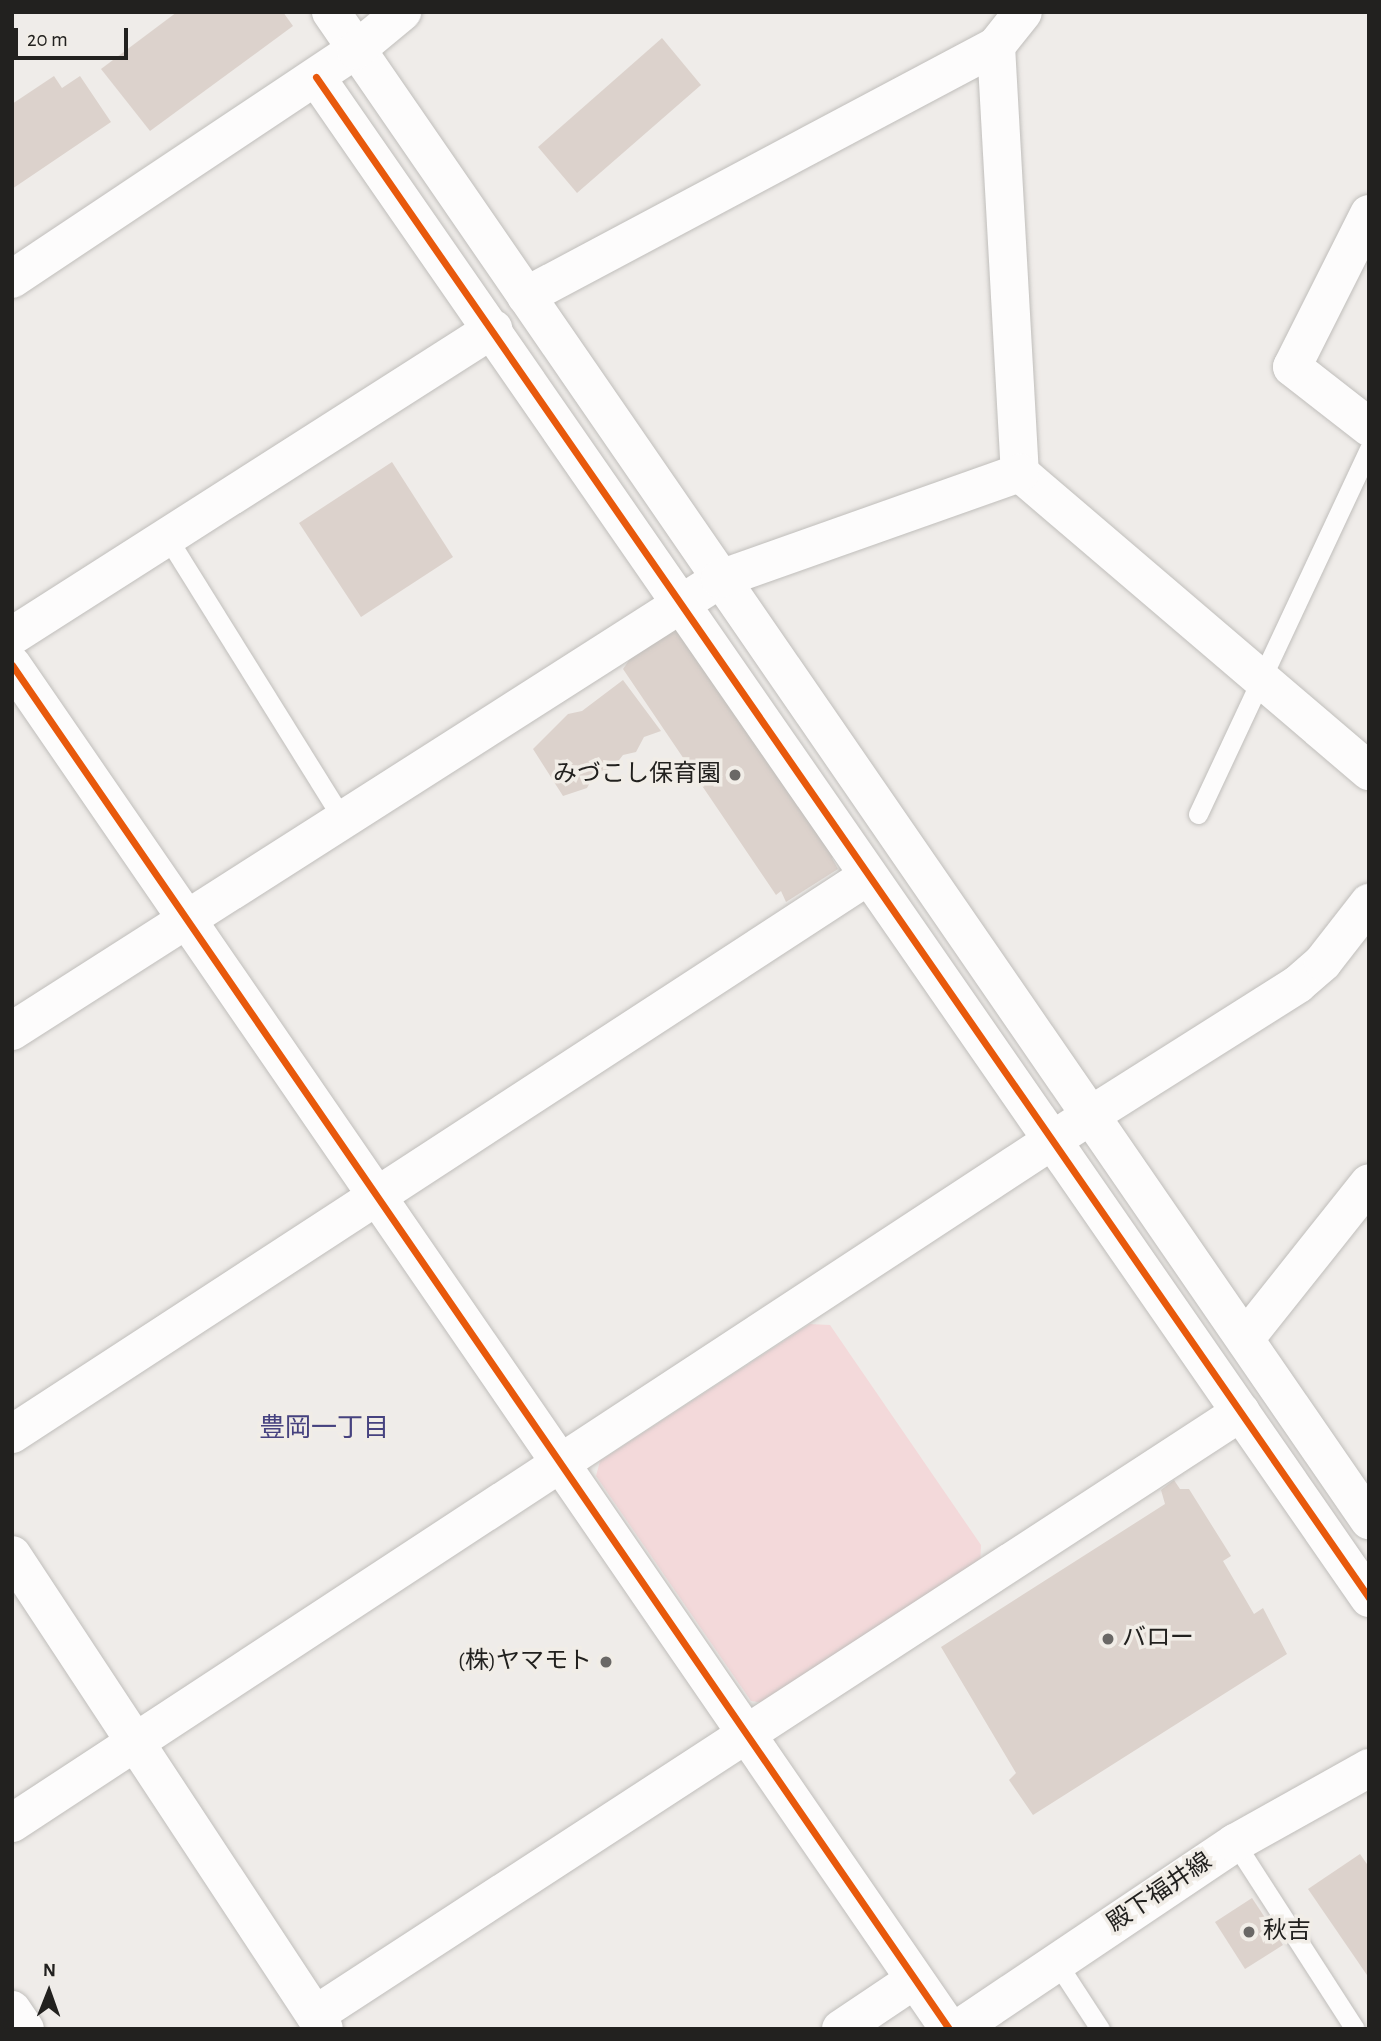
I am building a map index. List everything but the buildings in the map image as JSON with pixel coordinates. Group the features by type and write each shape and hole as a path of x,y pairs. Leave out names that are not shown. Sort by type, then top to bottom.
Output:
{"street":[{"path":"331,12 1369,1520"},
{"path":"12,279 356,50 402,12"},
{"path":"526,296 996,46 1023,12"},
{"path":"996,46 1020,473 1369,771"},
{"path":"316,76 683,602 868,876 1369,1598"},
{"path":"1369,214 1292,367 1369,426"},
{"path":"12,636 493,329"},
{"path":"12,1031 186,917 720,579 1020,473"},
{"path":"12,665 949,2029"},
{"path":"12,1434 378,1199 868,876"},
{"path":"12,1823 134,1740 561,1465 1091,1115 1298,984 1323,962 1369,903"},
{"path":"1245,1339 1369,1184"},
{"path":"12,1555 320,2022 1241,1412"},
{"name":"殿下福井線","path":"958,2029 1235,1843 1369,1768"},
{"path":"841,2029 914,1980"},
{"path":"12,2010 25,2029"}],"lane":[{"path":"1198,814 1369,449"},
{"path":"167,537 342,818"},
{"path":"1235,1843 1355,2029"},
{"path":"1057,1963 1100,2029"}],"shaded area":[{"path":"810,1324 830,1325 981,1545 980,1566 771,1704 751,1701 596,1476 600,1461"}],"cycle path":[{"path":"316,77 1369,1598"},
{"path":"12,665 949,2029"}],"place":[{"name":"みづこし保育園","path":"735,775"},
{"name":"バロー","path":"1108,1639"},
{"name":"(株)ヤマモト","path":"606,1662"},
{"name":"秋吉","path":"1249,1932"}],"district":[{"name":"豊岡一丁目","path":"324,1429"}]}
